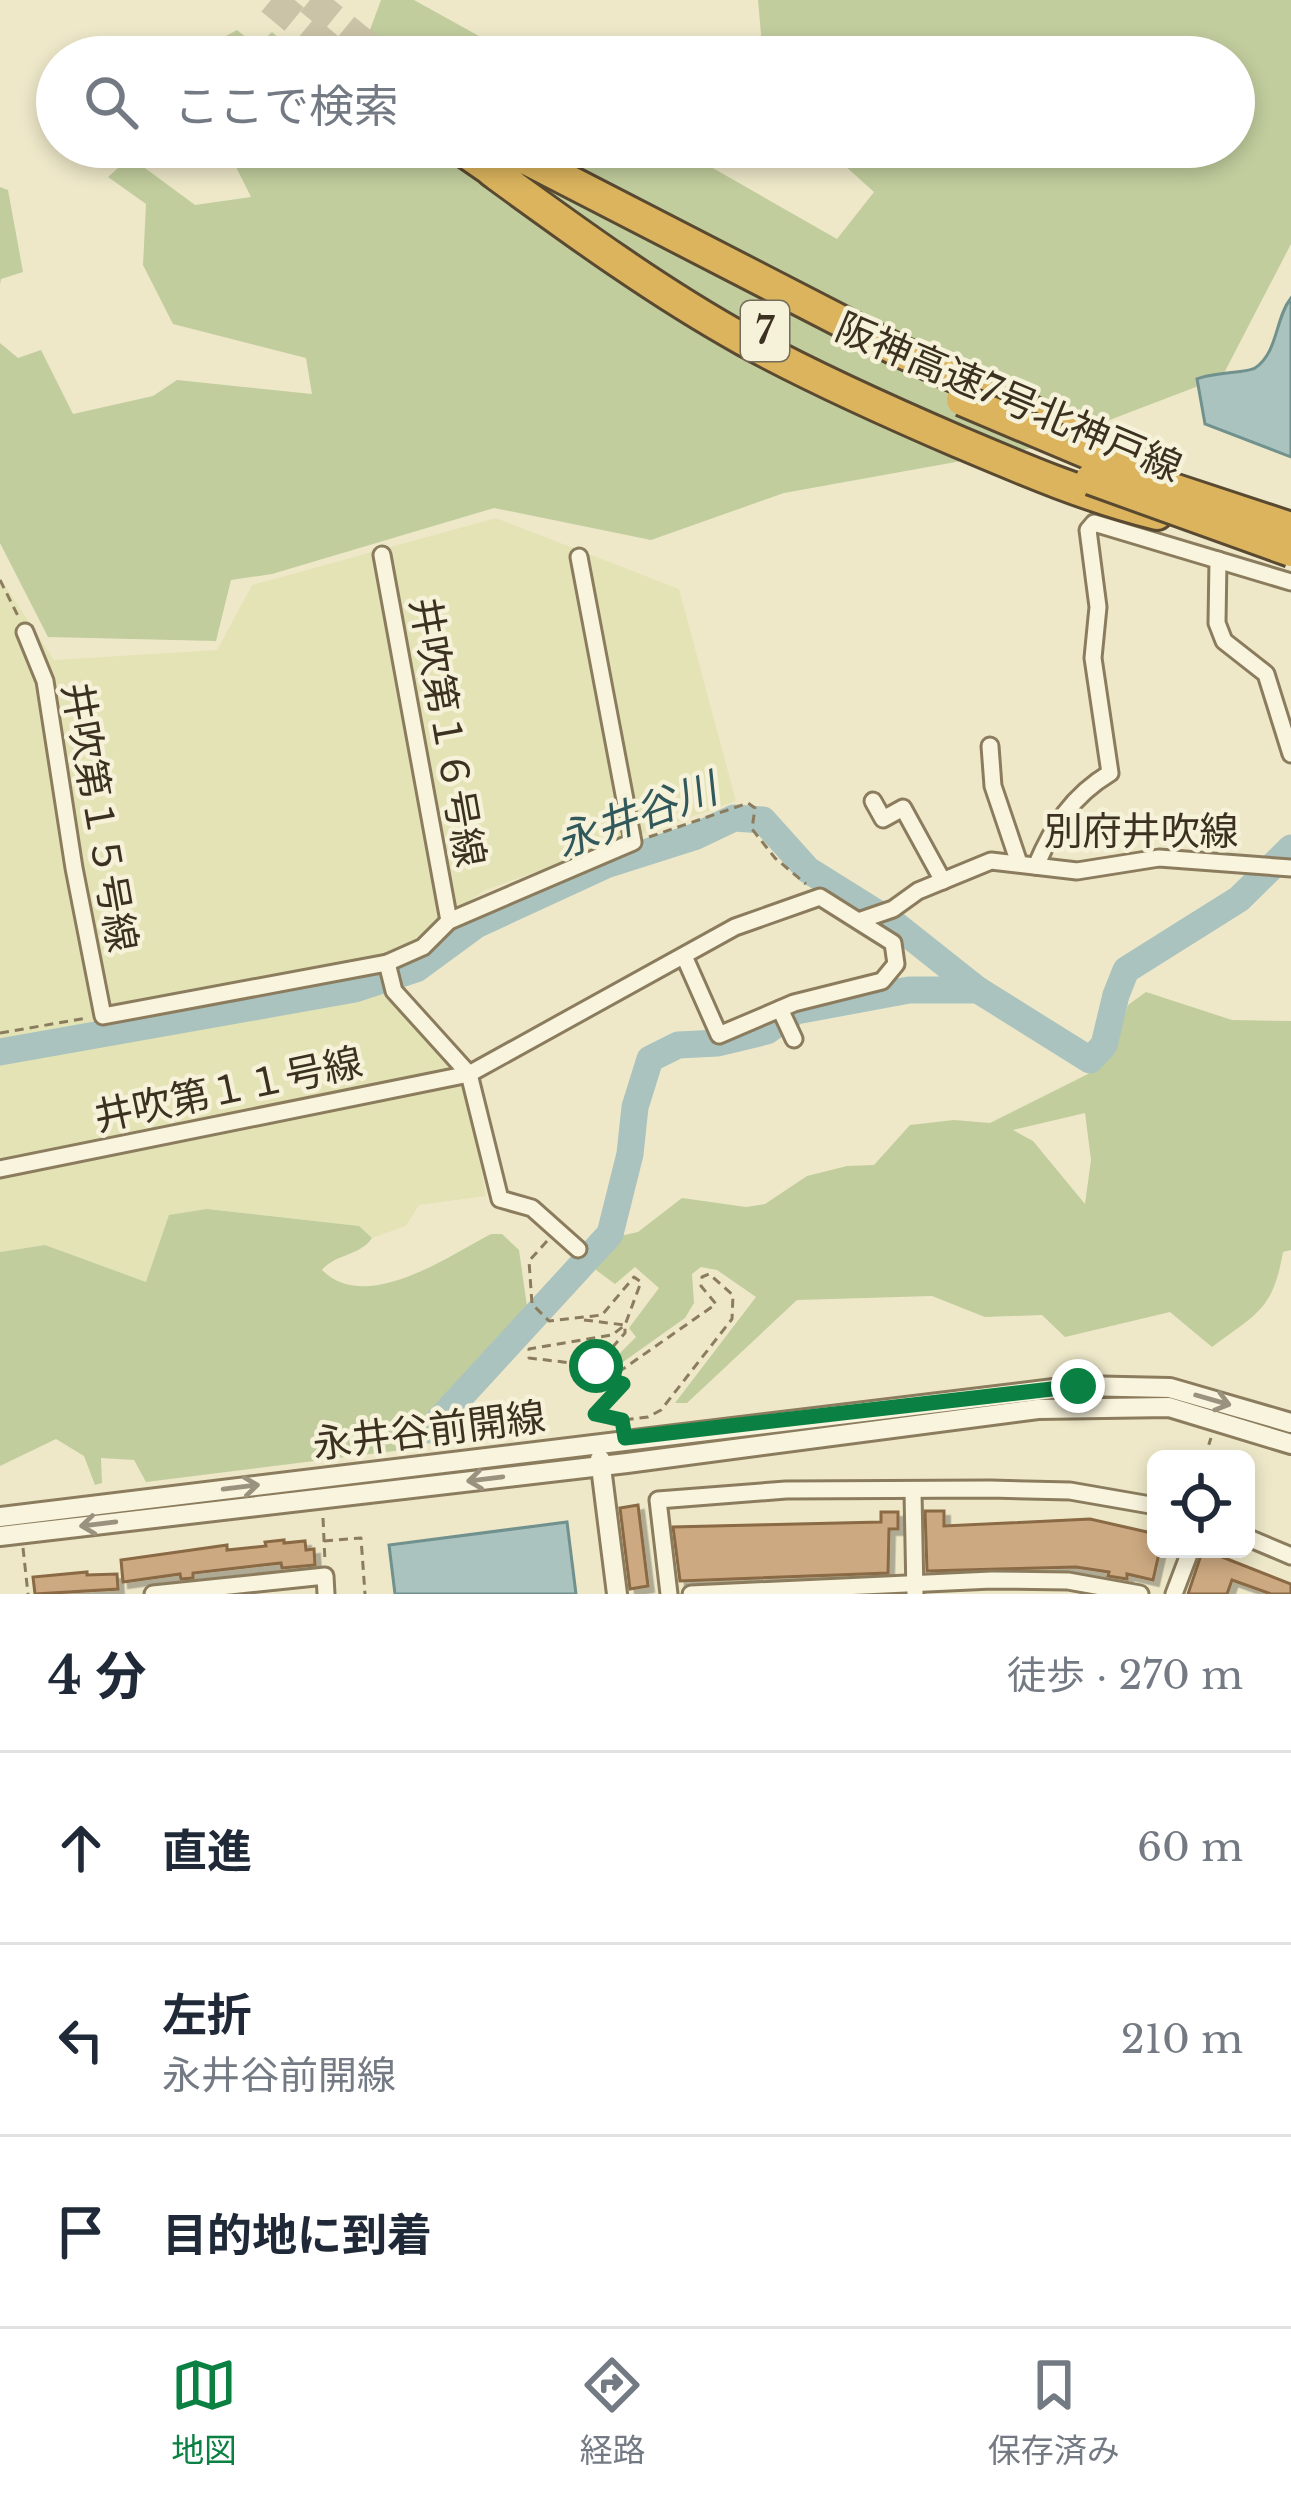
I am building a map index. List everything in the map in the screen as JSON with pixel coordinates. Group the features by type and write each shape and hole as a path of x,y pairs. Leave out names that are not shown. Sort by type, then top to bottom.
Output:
{"highway":[{"path":"514,168 599,249 685,304 815,376 1108,502 1291,549"},
{"name":"阪神高速7号北神戸線","path":"516,168 630,257 785,341 1091,479 1291,549"},
{"name":"阪神高速7号北神戸線","path":"522,168 718,280 962,400 1173,488 1291,531"},
{"path":"525,168 878,341 1291,531"}],"street":[{"path":"1028,865 1085,788 1110,773 1093,658 1097,607 1088,530 1094,524 1291,582"},
{"name":"井吹第１６号線","path":"382,555 449,921"},
{"path":"579,557 633,842"},
{"path":"1218,560 1217,623 1223,640 1266,674 1291,754"},
{"name":"井吹第１５号線","path":"26,632 46,681 74,868 104,1016"},
{"path":"990,746 993,786 1028,865"},
{"path":"873,801 883,819 903,808 943,881"},
{"name":"井吹第１６号線","path":"104,1016 388,966 423,946 449,921 633,842"},
{"name":"別府井吹線","path":"861,920 991,861 1077,871 1159,858 1290,868"},
{"path":"469,1074 735,927 820,897 893,943 896,964 882,982 786,1022 719,1035 684,956"},
{"path":"388,966 394,991 469,1074 500,1199 532,1208 578,1249"},
{"name":"井吹第１１号線","path":"0,1169 469,1074"},
{"name":"永井谷前開線","path":"0,1517 597,1442 624,1429 1078,1386 1170,1388 1291,1423"},
{"name":"永井谷前開線","path":"0,1536 602,1466 1038,1409 1169,1407 1291,1444"},
{"path":"597,1442 617,1594"},
{"path":"669,1594 658,1499 786,1490 1070,1491 1147,1504"},
{"path":"913,1492 915,1588"},
{"path":"1255,1542 1291,1556"},
{"path":"1174,1594 1188,1558"},
{"path":"691,1594 1068,1581 1140,1594"},
{"path":"153,1594 326,1585"}],"path":[{"path":"0,580 26,632"},
{"path":"633,842 739,803 755,808 752,829 775,858 820,897"},
{"path":"0,1033 104,1016"},
{"path":"557,1230 529,1261 532,1304 549,1321 602,1315 634,1277 641,1282 626,1333 596,1366 595,1375 623,1384 595,1414 624,1429 661,1410 732,1319 734,1294 709,1274 702,1277 701,1286 716,1304 623,1370 596,1366 529,1358 529,1349 612,1335 626,1325"},
{"path":"583,1317 585,1323 626,1325"},
{"path":"1207,1450 1216,1421"},
{"path":"323,1498 326,1585"},
{"path":"22,1533 28,1594"},
{"path":"324,1541 361,1538 365,1594"}],"green space":[{"path":"381,0 414,0 479,36 368,36"},
{"path":"758,0 1291,0 1291,244 1222,377 1039,447 784,493 651,540 494,508 272,574 231,580 216,641 48,637 0,543 0,343 18,358 41,350 73,414 153,396 177,380 312,394 306,358 173,324 143,265 146,204 108,177 118,168 145,168 195,205 251,197 236,168 713,168 837,239 874,192 847,168 1255,168 1255,36 761,36"},
{"path":"0,187 8,190 23,272 1,279 0,285"},
{"path":"496,518 679,589 736,801 485,890 369,971 467,1087 486,1196 419,1205 406,1226 372,1238 359,1226 207,1209 146,1282 45,1245 0,1252 0,578 54,660 217,650 252,585"},
{"path":"1146,992 1232,1020 1291,1021 1291,1250 1283,1252 1274,1287 1261,1308 1212,1347 1170,1312 1065,1337 1042,1315 985,1317 932,1296 797,1300 687,1403 675,1403 756,1297 717,1270 701,1267 692,1274 694,1303 685,1318 623,1362 613,1360 636,1337 629,1328 659,1288 635,1267 615,1284 596,1270 615,1237 638,1232 682,1198 746,1207 765,1204 807,1176 874,1165 910,1125 954,1120 990,1123 1092,1072 1117,1037 1128,1005","holes":["1085,1113 1091,1160 1085,1204 1033,1141 1013,1130"]},
{"path":"207,1209 359,1226 372,1238 322,1270 340,1282 361,1286 406,1277 491,1234 502,1234 519,1250 528,1313 418,1432 418,1448 146,1482 134,1460 101,1458 102,1483 95,1485 84,1456 56,1439 0,1466 0,1252 45,1245 146,1282 169,1215"}],"water":[{"path":"1291,298 1291,457 1205,424 1197,379 1245,371 1262,362"},
{"path":"567,1522 576,1594 395,1594 389,1545"}],"building":[{"path":"638,1505 648,1586 630,1589 620,1508"},
{"path":"925,1511 944,1511 944,1526 1090,1519 1147,1532 1147,1558 1158,1558 1153,1580 1076,1567 927,1571"},
{"path":"881,1512 898,1512 898,1529 889,1529 888,1573 680,1581 673,1527 881,1522"},
{"path":"305,1541 306,1550 314,1549 315,1565 282,1568 281,1563 193,1573 193,1578 181,1579 180,1574 123,1582 121,1560 227,1545 227,1550 266,1546 265,1542"},
{"path":"1200,1558 1225,1558 1291,1584 1291,1594 1271,1594 1232,1580 1227,1594 1188,1594"},
{"path":"117,1574 118,1589 35,1594 33,1577"}],"waterway":[{"name":"永井谷川","path":"0,1052 355,989 416,969 476,925 606,865 694,837 734,818 763,820 808,870 896,925 978,990 1090,1060 1104,1045 1126,970 1239,899 1291,848"},
{"path":"430,1430 610,1234 630,1154 635,1107 650,1059 678,1045 718,1043 767,1031 796,1011 909,990 978,990"}],"tunnel":[{"path":"271,0 315,36"},
{"path":"310,0 354,36"}],"route":[{"path":"596,1366 595,1375 623,1384 595,1414 622,1420 625,1438 1078,1386"}]}
